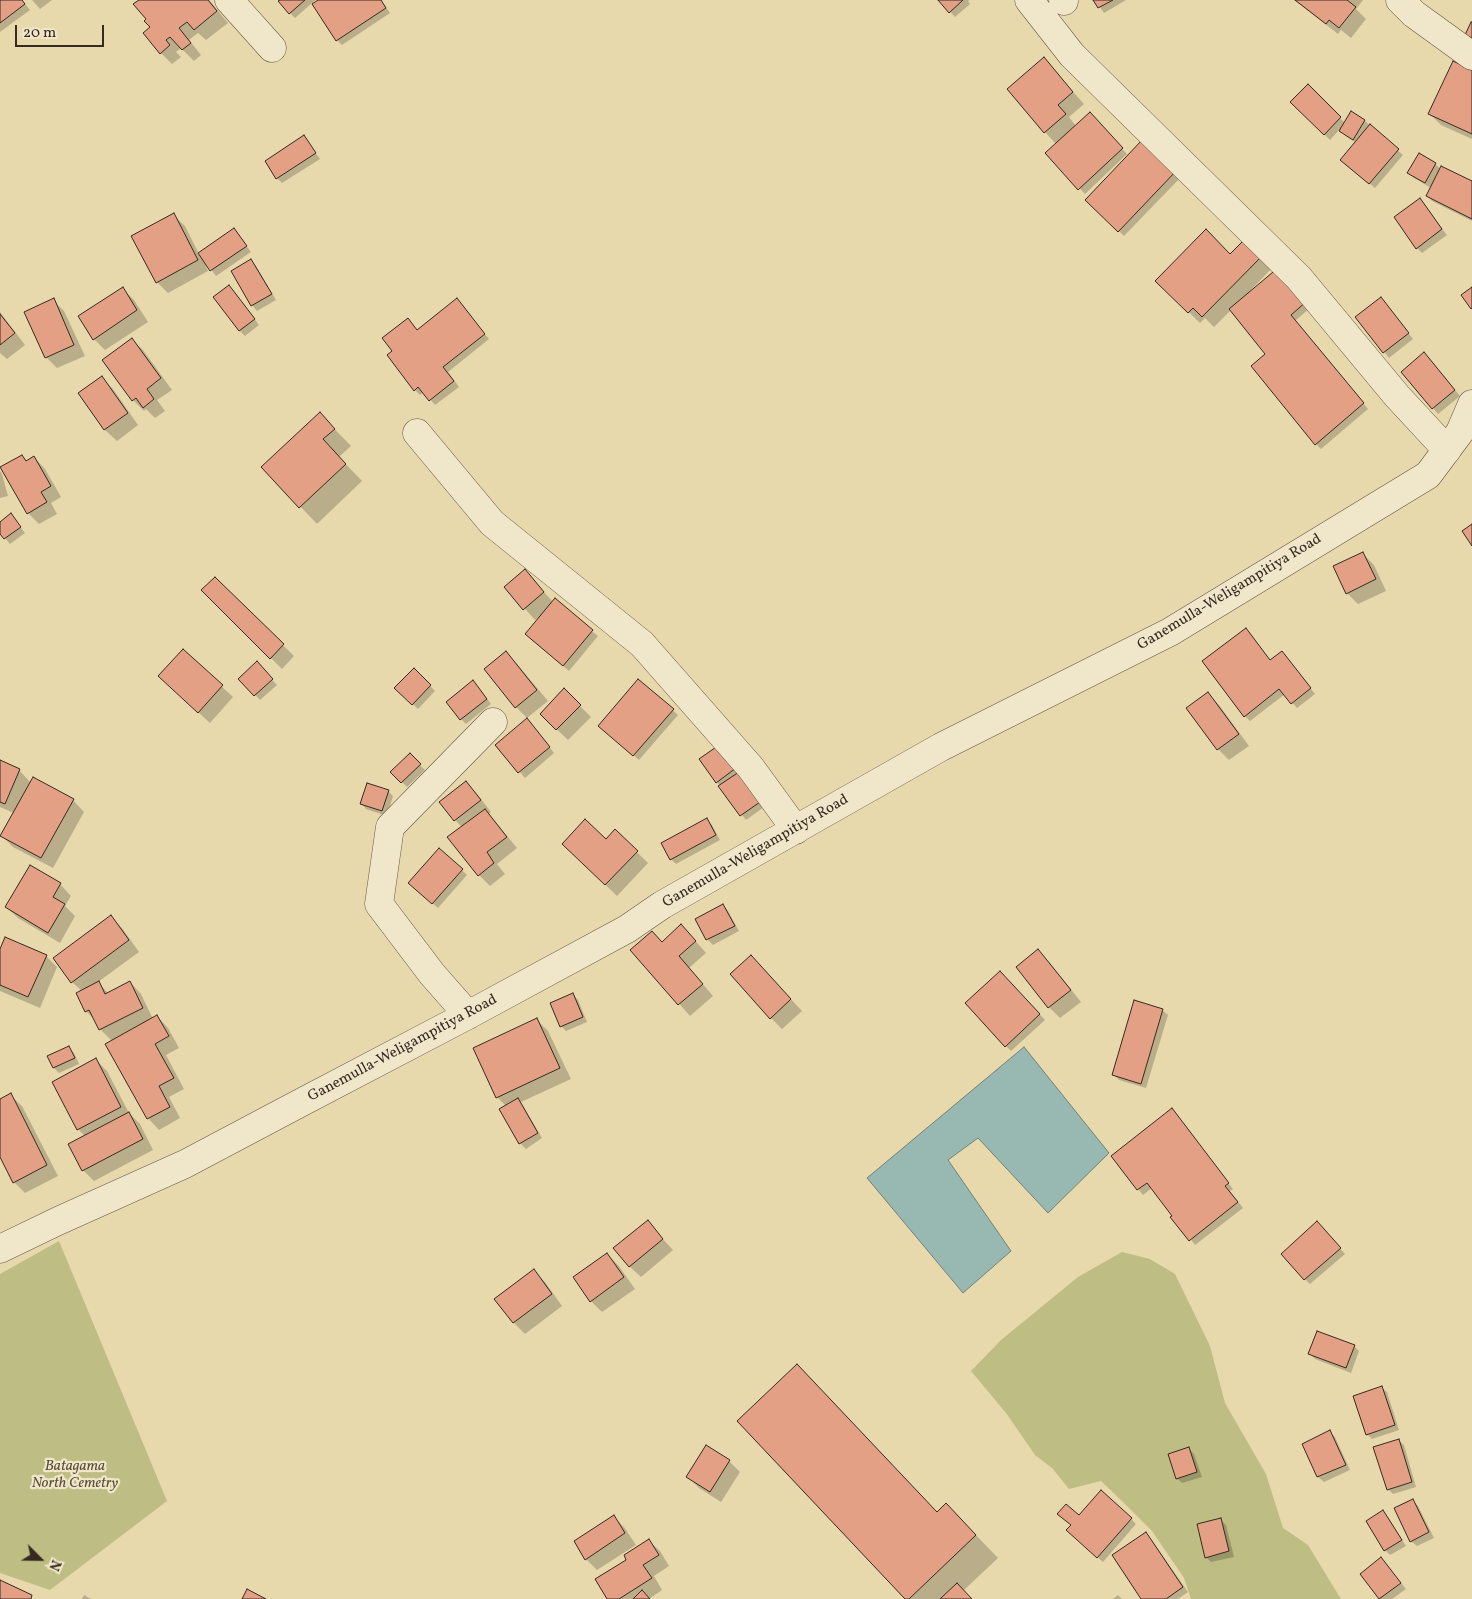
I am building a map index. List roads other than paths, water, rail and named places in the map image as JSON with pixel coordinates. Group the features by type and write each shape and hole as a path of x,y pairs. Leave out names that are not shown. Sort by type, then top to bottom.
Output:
{"street":[{"path":"229,0 272,48"},
{"path":"1029,0 1072,55 1299,278 1397,396 1447,450"},
{"path":"1400,0 1414,14 1465,53 1472,56"},
{"name":"Ganemulla-Weligampitiya Road","path":"0,1249 185,1164 304,1100 468,1016 627,929 662,905 941,747 1170,632 1428,474 1460,432 1472,404"},
{"path":"417,433 492,522 642,644 751,768 796,830"},
{"path":"468,1016 432,974 379,904 390,827 493,722"}],"water":[{"path":"1024,1047 1109,1153 1048,1213 978,1138 948,1160 1011,1251 963,1293 867,1178"}],"park label":[{"name":"Batagama North Cemetry","path":"75,1476"}]}
